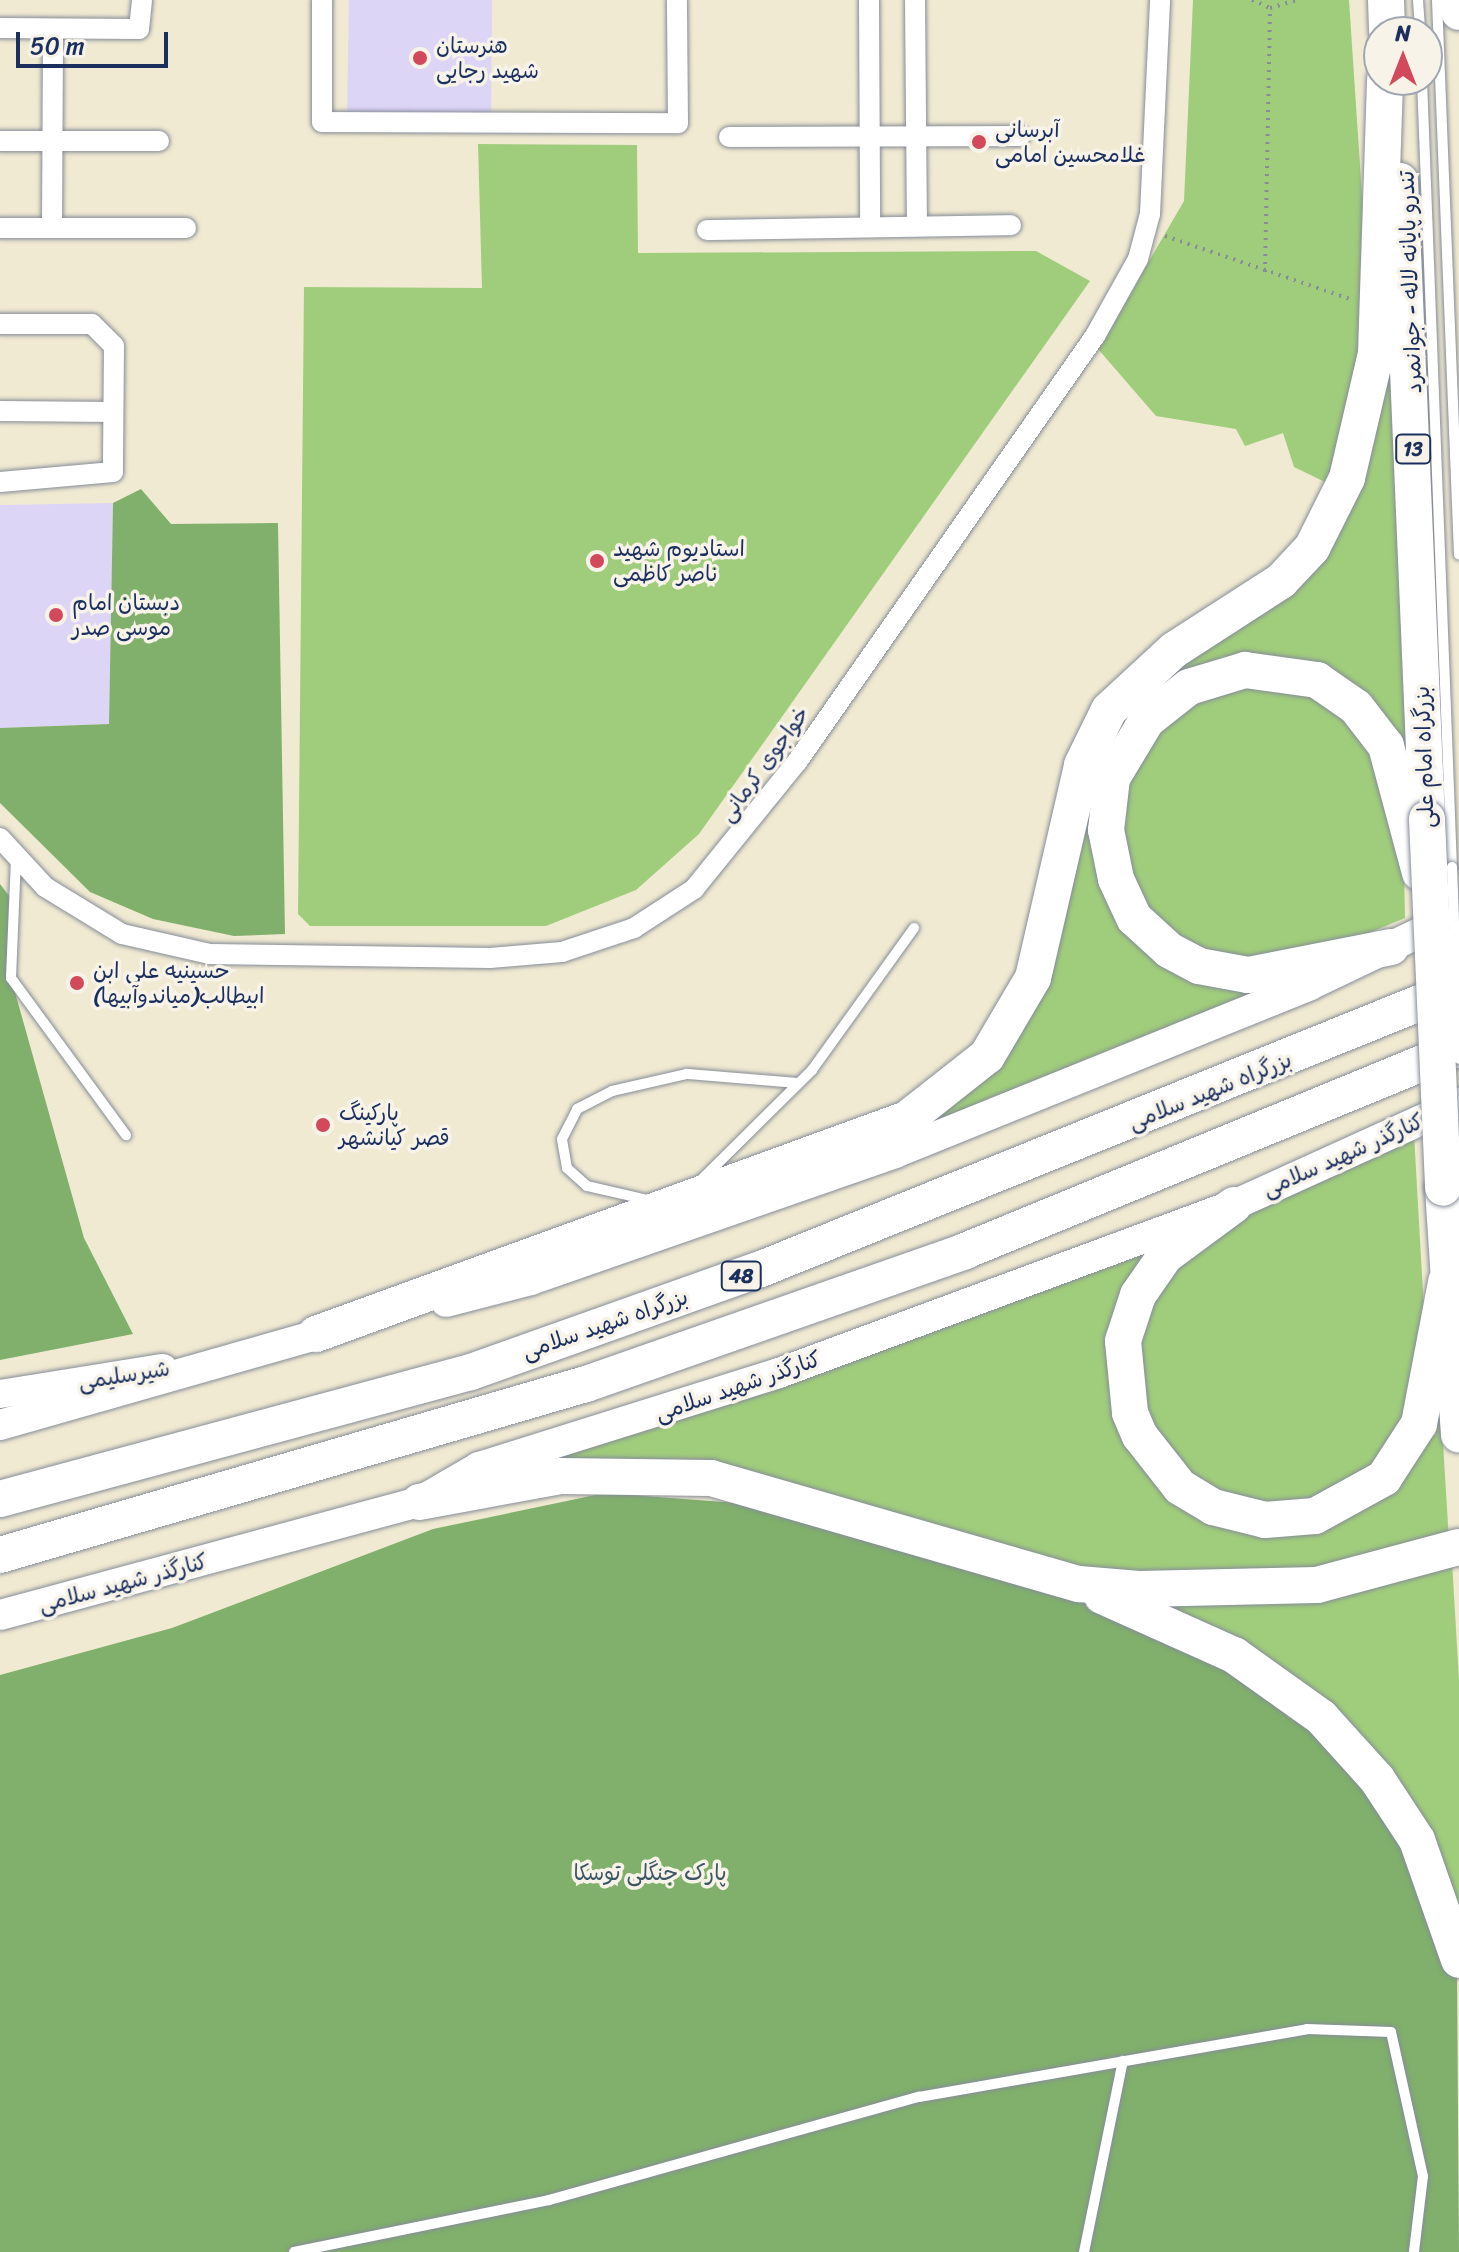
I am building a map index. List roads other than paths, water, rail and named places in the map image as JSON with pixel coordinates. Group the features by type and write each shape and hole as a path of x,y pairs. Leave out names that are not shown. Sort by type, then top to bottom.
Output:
{"highway":[{"path":"1458,0 1459,12"},
{"path":"316,1334 907,1119 960,1082 1006,1032 1043,942 1082,765 1109,710 1142,675 1281,581 1312,548 1359,435 1379,308 1385,96"},
{"name":"بزرگراه امام علی","path":"1392,96 1407,264 1427,819 1443,911 1443,1188 1446,1282 1459,1434"},
{"path":"1391,947 1248,975 1199,966 1150,936 1123,898 1106,830 1112,778 1156,709 1189,687 1245,670 1296,674 1339,693 1386,746 1443,911"},
{"name":"بزرگراه شهید سلامی","path":"0,1499 486,1367 775,1264 1459,987"},
{"name":"48","path":"0,1555 586,1384 980,1245 1459,1048"},
{"path":"1234,1205 1156,1267 1123,1341 1130,1413 1140,1436 1180,1487 1213,1507 1265,1520 1315,1516 1384,1478 1419,1424 1446,1282"},
{"path":"419,1502 561,1476 711,1478 1079,1584 1234,1655 1321,1717 1417,1840 1459,1960"},
{"path":"1079,1584 1248,1592 1332,1582 1459,1547"}],"main road":[{"path":"0,1425 316,1334 531,1280 881,1158 1391,947 1443,911"},
{"name":"کنارگذر شهید سلامی","path":"0,1615 419,1502 479,1467 779,1373 1234,1205 1459,1103"},
{"name":"شیرسلیمی","path":"0,1394 247,1356"}],"street":[{"path":"0,28 139,29 142,0"},
{"path":"322,0 322,122 678,123 677,0"},
{"path":"869,0 870,227"},
{"path":"915,0 917,226"},
{"name":"خواجوی کرمانی","path":"0,838 45,887 122,934 209,954 490,958 562,952 634,928 694,889 741,840 1095,336 1146,229 1160,0"},
{"path":"52,228 53,29"},
{"path":"729,137 1020,136"},
{"path":"0,141 159,141"},
{"path":"707,230 1011,225"},
{"path":"0,228 186,228"},
{"path":"0,324 92,324 114,346 113,472 0,482"},
{"path":"0,411 113,412"}],"lane":[{"path":"1437,0 1459,555"},
{"name":"تندرو پایانه لاله - جوانمرد","path":"1423,96 1459,1059"},
{"path":"16,856 11,978 126,1135"},
{"path":"796,1083 687,1074 612,1091 577,1109 562,1139 567,1168 598,1189 676,1204 796,1083 914,928"},
{"path":"294,2252 549,2200 919,2097 1307,2029 1391,2032 1423,2176 1414,2252"},
{"path":"1084,2252 1123,2061"}],"place":[{"name":"هنرستان شهید رجایی","path":"420,58"},
{"name":"آبرسانی غلامحسین امامی","path":"979,142"},
{"name":"استادیوم شهید ناصر کاظمی","path":"597,561"},
{"name":"دبستان امام موسی صدر","path":"56,615"},
{"name":"حسینیه علی ابن ابیطالب(میاندوآبیها)","path":"77,983"},
{"name":"پارکینگ قصر کیانشهر","path":"323,1125"}],"park label":[{"name":"پارک جنگلی توسکا","path":"650,1873"}]}
